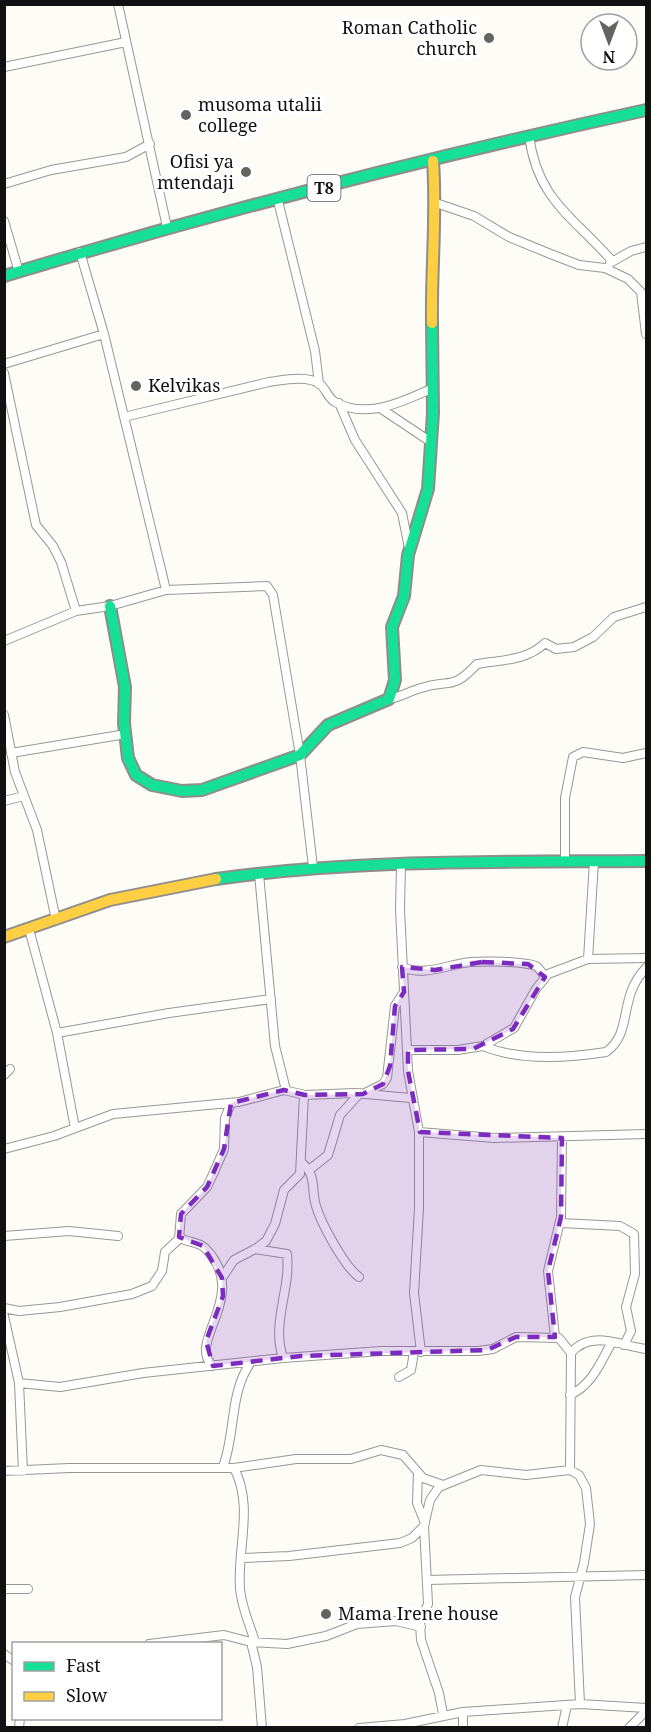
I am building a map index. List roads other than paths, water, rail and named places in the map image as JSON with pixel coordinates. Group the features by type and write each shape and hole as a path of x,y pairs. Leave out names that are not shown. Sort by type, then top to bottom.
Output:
{"main road":[{"name":"T8","path":"4,276 167,227 278,201 529,136 646,110"},
{"path":"110,606 125,687 128,758 136,775 152,785 182,791 202,790 300,755 328,725 389,699 395,680 392,627 404,596 409,552 427,496 433,388 430,270 435,203 433,161"},
{"path":"4,937 123,896 188,883 313,867 646,861"}],"street":[{"path":"118,4 167,227"},
{"path":"4,67 77,50 126,42"},
{"path":"529,136 536,169 552,199 612,261"},
{"path":"4,184 51,170 126,157 150,144"},
{"path":"278,201 315,351 319,384"},
{"path":"435,203 474,216 516,240 548,254 579,265 604,268 622,275 638,286 646,334"},
{"path":"4,221 19,272"},
{"path":"604,268 631,251 646,247"},
{"path":"80,252 104,334 166,590"},
{"path":"4,364 104,334"},
{"path":"4,373 36,525 53,546 61,562 76,611"},
{"path":"124,417 269,382 293,379 319,384 339,403 355,440 402,513 409,552"},
{"path":"339,403 380,408 394,405 433,388"},
{"path":"380,408 431,442"},
{"path":"4,641 76,611 110,606 166,590 262,584 271,590 300,755 313,867"},
{"path":"389,699 424,687 447,685 465,679 477,664 497,663 523,656 539,649 545,643 560,650 574,647 593,637 614,617 646,607"},
{"path":"4,715 11,753 37,830 56,920"},
{"path":"11,753 126,734"},
{"path":"565,862 565,798 573,757 583,752 623,758 646,753"},
{"path":"4,801 24,796"},
{"path":"588,959 594,861"},
{"path":"399,1377 413,1366 417,1352 414,1293 419,1208 419,1132 411,1098 402,967 401,864"},
{"path":"259,874 275,1046 285,1090"},
{"path":"29,929 57,1033 75,1128"},
{"path":"408,1050 458,1050 483,1046 514,1028 545,977 588,959 646,958"},
{"path":"402,967 415,971 435,970 471,962 528,964 538,968 545,977"},
{"path":"483,1046 509,1054 526,1055 606,1052 620,1038 627,997 637,977 646,968"},
{"path":"309,1170 327,1155 340,1115 361,1094 383,1084 387,1078 395,1006 404,992"},
{"path":"57,1033 170,1012 271,999"},
{"path":"4,1149 123,1113 231,1103 285,1090 304,1095 361,1094 411,1098"},
{"path":"222,1278 234,1260 255,1249 271,1232 280,1197 300,1174 304,1095"},
{"path":"4,1308 20,1311 37,1310 141,1291 152,1286 160,1276 165,1252 179,1237 181,1214 207,1187 224,1149 225,1118 231,1103"},
{"path":"419,1132 456,1137 562,1138 646,1134"},
{"path":"555,1337 554,1306 548,1271 561,1223 562,1138"},
{"path":"302,1163 309,1170 319,1215 350,1270 358,1277"},
{"path":"561,1223 620,1226 630,1229 634,1234 635,1274 626,1307 631,1331 624,1346"},
{"path":"4,1236 69,1232 118,1236"},
{"path":"179,1237 203,1246 222,1278 223,1296 206,1341 208,1360 213,1366"},
{"path":"255,1249 287,1254 284,1292 278,1325 283,1358"},
{"path":"4,1316 20,1383 23,1471"},
{"path":"20,1383 60,1387 143,1373 283,1358 487,1350 516,1337 555,1337 561,1340 571,1353"},
{"path":"570,1470 571,1353 576,1347 589,1341 612,1342 646,1349"},
{"path":"570,1395 586,1386 612,1342"},
{"path":"223,1467 233,1430 237,1385 251,1362"},
{"path":"6,1473 69,1468 106,1470 234,1467 296,1460 351,1459 381,1450 405,1456 418,1473 429,1481 443,1485"},
{"path":"234,1467 243,1490 241,1596 253,1642 259,1680 262,1728"},
{"path":"242,1558 289,1556 400,1543 412,1538 424,1525 430,1500 434,1492 443,1485 481,1470 526,1475 570,1470 583,1480 589,1496 589,1531 575,1597 580,1704"},
{"path":"418,1473 417,1498 424,1525 427,1609 421,1627 423,1649 435,1677 443,1714"},
{"path":"426,1580 646,1575"},
{"path":"4,1589 28,1589"},
{"path":"166,1642 224,1635 253,1642 300,1642 357,1624 405,1622 421,1627"},
{"path":"359,1728 405,1724 443,1714 580,1704 646,1710"},
{"path":"562,1728 567,1705"},
{"path":"629,1728 646,1710"},
{"path":"463,1712 463,1728"}],"place":[{"name":"Roman Catholic church","path":"489,38"},
{"name":"musoma utalii college","path":"186,115"},
{"name":"Ofisi ya mtendaji","path":"246,172"},
{"name":"Kelvikas","path":"136,386"},
{"name":"Mama Irene house","path":"326,1614"}]}
